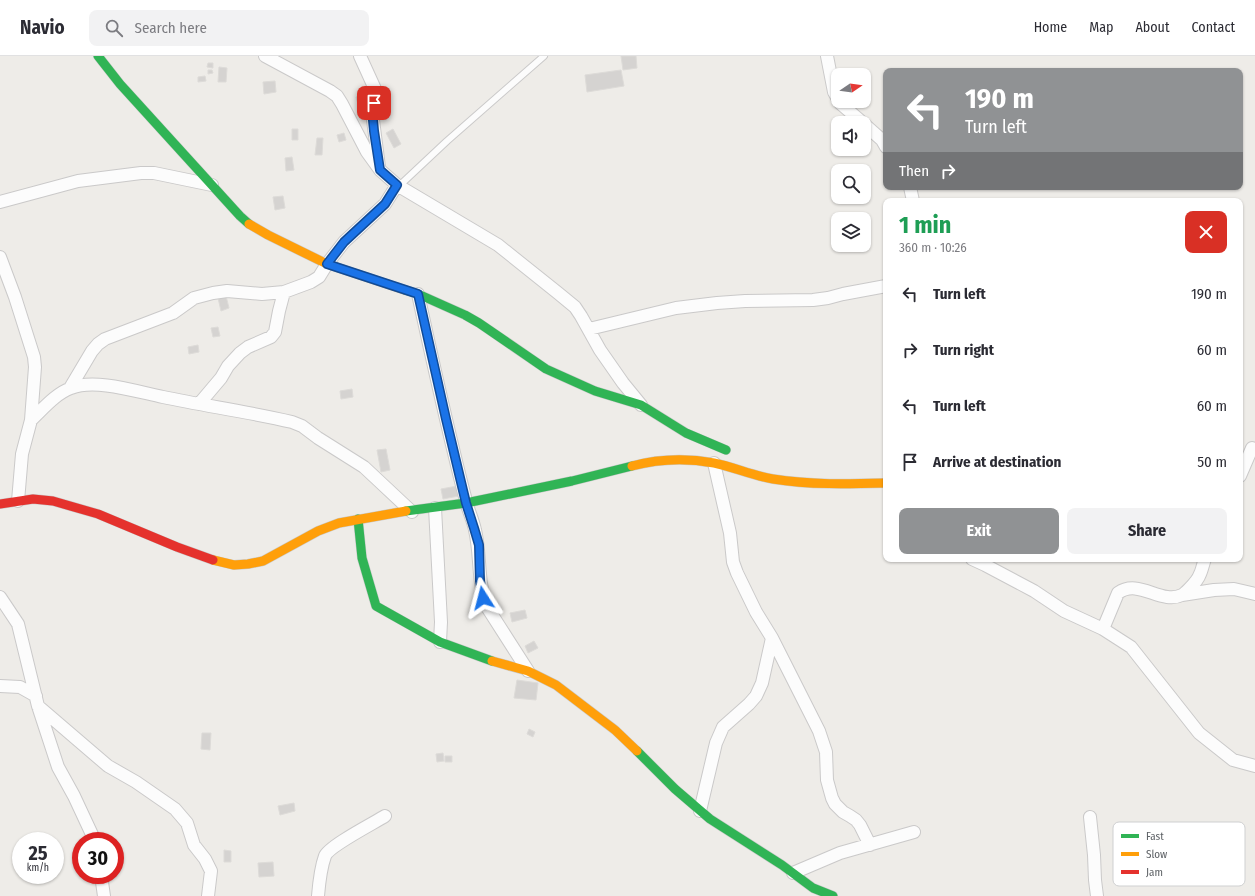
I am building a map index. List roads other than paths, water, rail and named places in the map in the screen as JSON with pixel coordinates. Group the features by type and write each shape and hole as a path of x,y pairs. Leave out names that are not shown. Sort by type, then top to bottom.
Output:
{"street":[{"path":"98,56 120,84 240,216 253,227 327,264 418,294 479,322 546,370 595,391 641,405 686,433 726,450"},
{"path":"265,56 337,96 367,152 380,170 398,185 498,245 575,308 582,316 600,350 623,383 641,405"},
{"path":"360,56 375,89 373,126 380,170"},
{"path":"827,56 831,77"},
{"path":"845,108 854,116"},
{"path":"871,131 883,142"},
{"path":"0,202 78,181 141,173 154,173 214,186"},
{"path":"70,388 98,344 105,339 173,313 194,298 227,291 262,294 284,292 311,282 319,277 344,242 385,204 398,185"},
{"path":"0,257 15,297 34,357 35,367 31,420 22,454 18,501"},
{"path":"589,329 676,308 745,301 812,300 883,287"},
{"path":"199,404 221,378 228,366 240,353 248,347 271,337 275,332 284,292"},
{"path":"418,294 466,503 479,545 480,581 483,598 487,607 528,671"},
{"path":"31,420 58,394 70,388 81,385 110,386 276,418 302,426 364,467 412,512"},
{"path":"1243,449 1254,448"},
{"path":"1243,470 1254,448"},
{"path":"0,504 33,499 53,501 98,514 177,547 216,561 234,565 263,561 318,531 339,523 466,503 572,481 643,464 668,460 690,460 714,463 772,479 835,484 883,483"},
{"path":"714,463 730,533 733,562 737,573 819,731 826,752 827,780 835,804 843,812 856,820 870,845"},
{"path":"435,508 441,622 440,642"},
{"path":"358,519 362,558 376,606 440,642 504,665 528,671 545,679 566,692 615,730 675,789 710,819 793,873 811,892 833,896"},
{"path":"978,562 1034,591 1064,611 1103,629 1131,647 1199,733 1233,760 1255,766"},
{"path":"1182,595 1193,586 1200,575 1204,562"},
{"path":"1103,629 1118,593 1128,588 1165,597 1174,597 1214,590 1234,589 1255,594"},
{"path":"0,597 18,624 37,701 58,767 74,796 91,832"},
{"path":"700,811 716,743 723,728 756,696 762,683 772,638"},
{"path":"0,686 20,687 108,766 136,782 175,808 187,823 194,845 205,858 210,871 208,896"},
{"path":"318,896 319,883 326,854 341,842 385,816"},
{"path":"1090,817 1097,896"},
{"path":"793,873 840,853 914,832"},
{"path":"102,884 104,896"}],"lane":[{"path":"398,185 544,56"}]}
